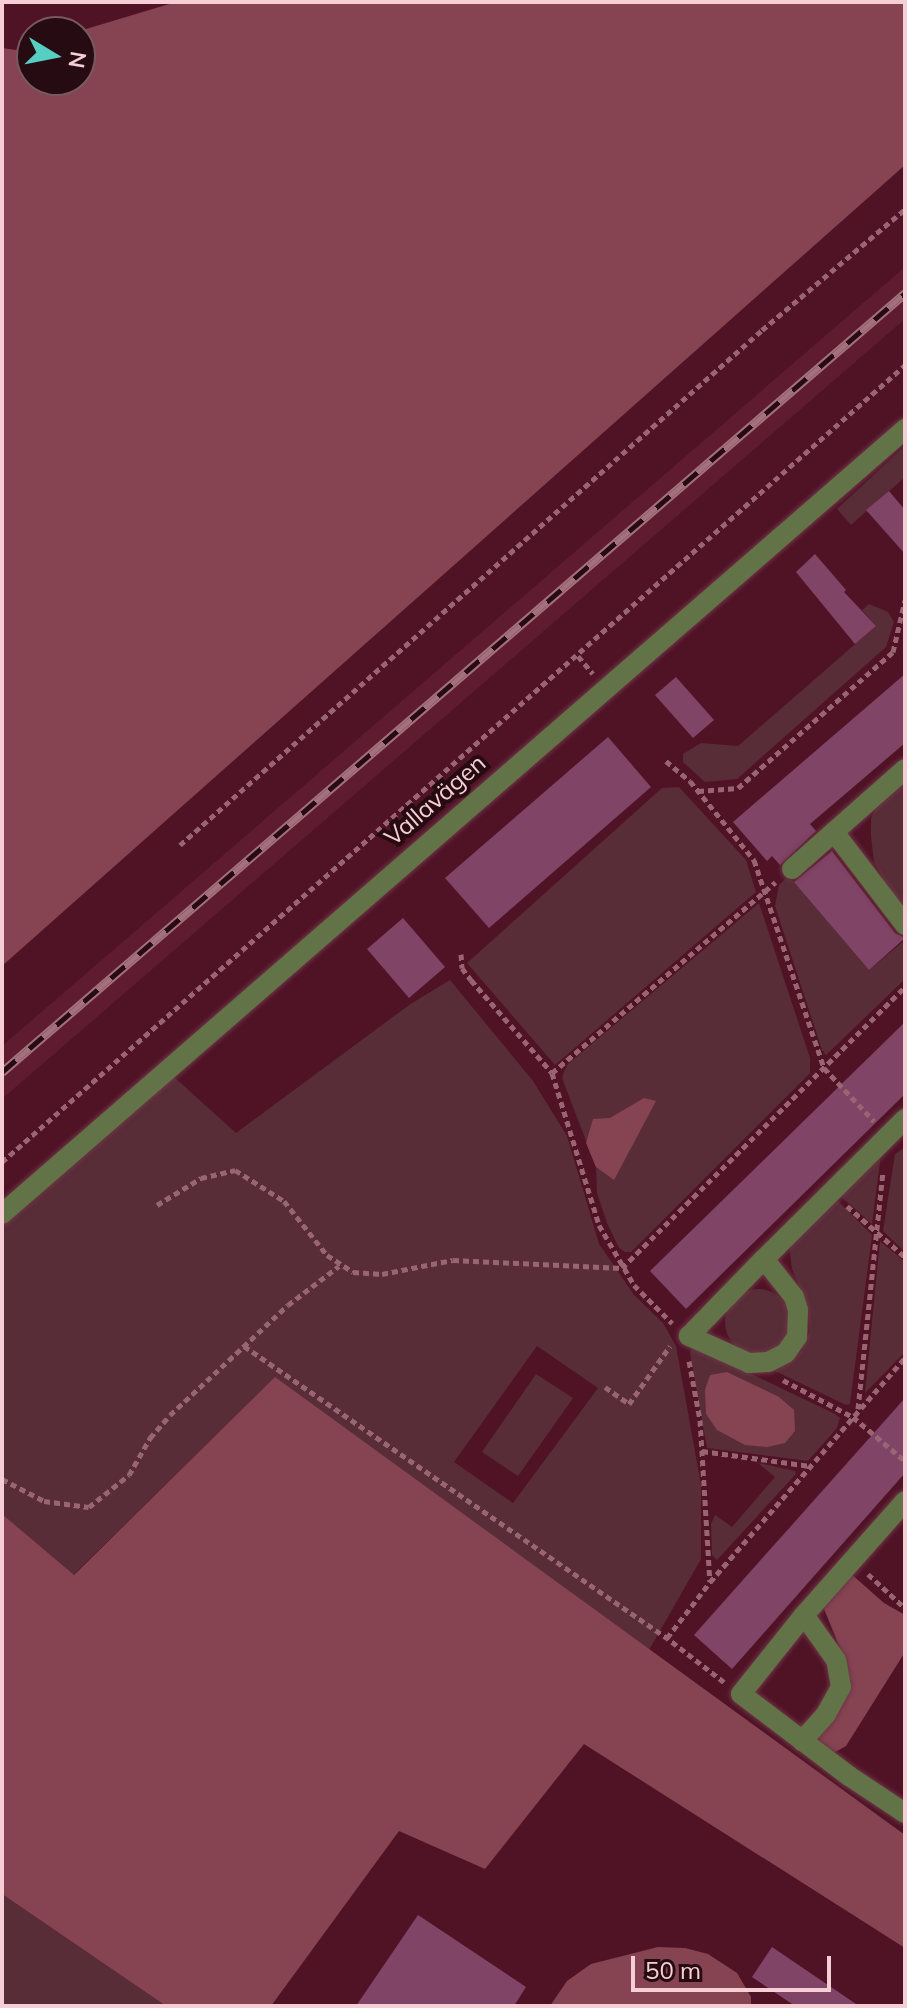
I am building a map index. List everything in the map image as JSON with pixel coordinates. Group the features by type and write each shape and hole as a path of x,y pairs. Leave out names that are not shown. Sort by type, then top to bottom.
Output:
{"street":[{"name":"Vallavägen","path":"2,1214 905,429"},
{"path":"786,874 905,769"},
{"path":"834,832 905,925"},
{"path":"764,1259 794,1297 800,1323 793,1345 786,1353 768,1362 749,1363 689,1336 764,1259 905,1119"},
{"path":"905,1501 804,1615 741,1694 905,1813"},
{"path":"802,1741 826,1714 841,1687 836,1660 804,1615"}],"path":[{"path":"180,845 762,330 905,209"},
{"path":"2,1162 905,365"},
{"path":"698,791 738,788 893,652 904,601"},
{"path":"666,761 698,791 754,860 824,1068 888,1136 855,1414"},
{"path":"552,1073 786,874"},
{"path":"461,954 462,968 471,980 552,1073 599,1225 622,1268 661,1314 689,1336"},
{"path":"157,1205 201,1178 218,1171 235,1170 284,1201 339,1266 366,1275 453,1260 622,1268 905,987"},
{"path":"832,1192 905,1257"},
{"path":"2,1479 44,1501 89,1507 129,1475 150,1438 170,1415 288,1305 339,1266"},
{"path":"605,1387 629,1404 671,1345 689,1336"},
{"path":"689,1336 689,1360 702,1451 710,1582"},
{"path":"244,1346 667,1638 741,1694"},
{"path":"667,1638 710,1582 905,1358"},
{"path":"749,1363 855,1414 905,1461"},
{"path":"702,1451 810,1466"},
{"path":"853,1559 905,1608"}],"shaded area":[{"path":"176,2 905,2 905,165 2,966 2,48 16,50 16,96 96,96 96,26"},
{"path":"905,267 905,319 2,1099 2,1046"},
{"path":"905,446 905,477 851,525 837,509"},
{"path":"869,604 888,612 894,622 886,647 737,779 705,782 683,762 683,754 701,743 738,746 876,626 862,610"},
{"path":"905,777 905,919 874,862 871,819 879,800"},
{"path":"679,787 746,860 756,892 555,1065 467,963 662,788"},
{"path":"786,878 795,882 869,970 905,940 905,979 826,1055 775,906 779,885"},
{"path":"759,903 810,1058 810,1073 631,1252 625,1252 619,1248 607,1223 597,1193 596,1167 562,1078 564,1072 568,1064"},
{"path":"450,980 533,1081 567,1136 599,1244 634,1295 663,1323 676,1346 701,1485 701,1559 649,1650 275,1378 73,1575 2,1514 2,1226 174,1077 236,1133 409,1005","holes":["537,1346 598,1388 513,1503 454,1462"]},
{"path":"644,1098 656,1101 614,1180 596,1167 586,1143 593,1119 610,1118"},
{"path":"882,1146 872,1224 838,1194"},
{"path":"905,1147 905,1252 883,1231 895,1154"},
{"path":"833,1196 872,1235 850,1404 846,1405 773,1370 801,1351 810,1332 808,1307 792,1269 789,1245"},
{"path":"880,1241 905,1262 905,1352 865,1393"},
{"path":"758,1289 771,1292 781,1299 788,1309 791,1322 788,1335 781,1345 771,1352 758,1355 745,1352 735,1345 728,1335 725,1322 728,1309 735,1299 745,1292"},
{"path":"693,1346 835,1414 840,1418 837,1428 808,1461 707,1448 690,1353"},
{"path":"727,1372 779,1397 794,1410 795,1431 785,1443 767,1447 745,1445 717,1430 706,1414 705,1390 710,1375"},
{"path":"536,1374 573,1398 518,1476 482,1452"},
{"path":"275,1377 905,1835 905,1948 584,1744 485,1869 399,1831 271,2006 166,2006 2,1894 2,1514 74,1575"},
{"path":"758,1463 795,1471 796,1474 717,1560 712,1555 711,1524 715,1515 732,1527 775,1477"},
{"path":"850,1573 884,1603 905,1615 905,1652 846,1746 830,1755 815,1739 847,1680 840,1648 824,1609 827,1599"},
{"path":"2,1894 166,2006 2,2006"},
{"path":"658,1947 685,1948 708,1954 737,1973 751,1997 751,2006 550,2006 567,1981 591,1964"}],"building":[{"path":"889,491 905,510 905,554 866,510"},
{"path":"815,554 846,590 844,592 876,626 855,644 796,572"},
{"path":"905,674 905,743 810,824 816,831 780,865 772,856 767,861 733,822"},
{"path":"676,677 714,720 693,738 655,695"},
{"path":"608,737 651,787 489,928 445,878"},
{"path":"832,851 895,933 905,938 869,970 794,882"},
{"path":"403,918 445,967 409,998 367,949"},
{"path":"905,1022 905,1094 686,1309 650,1271"},
{"path":"905,1398 905,1473 732,1669 694,1635"},
{"path":"418,1915 526,1987 514,2006 356,2006"},
{"path":"772,1947 859,2006 795,2006 752,1977"}],"railway":[{"path":"2,1072 905,293"}]}
